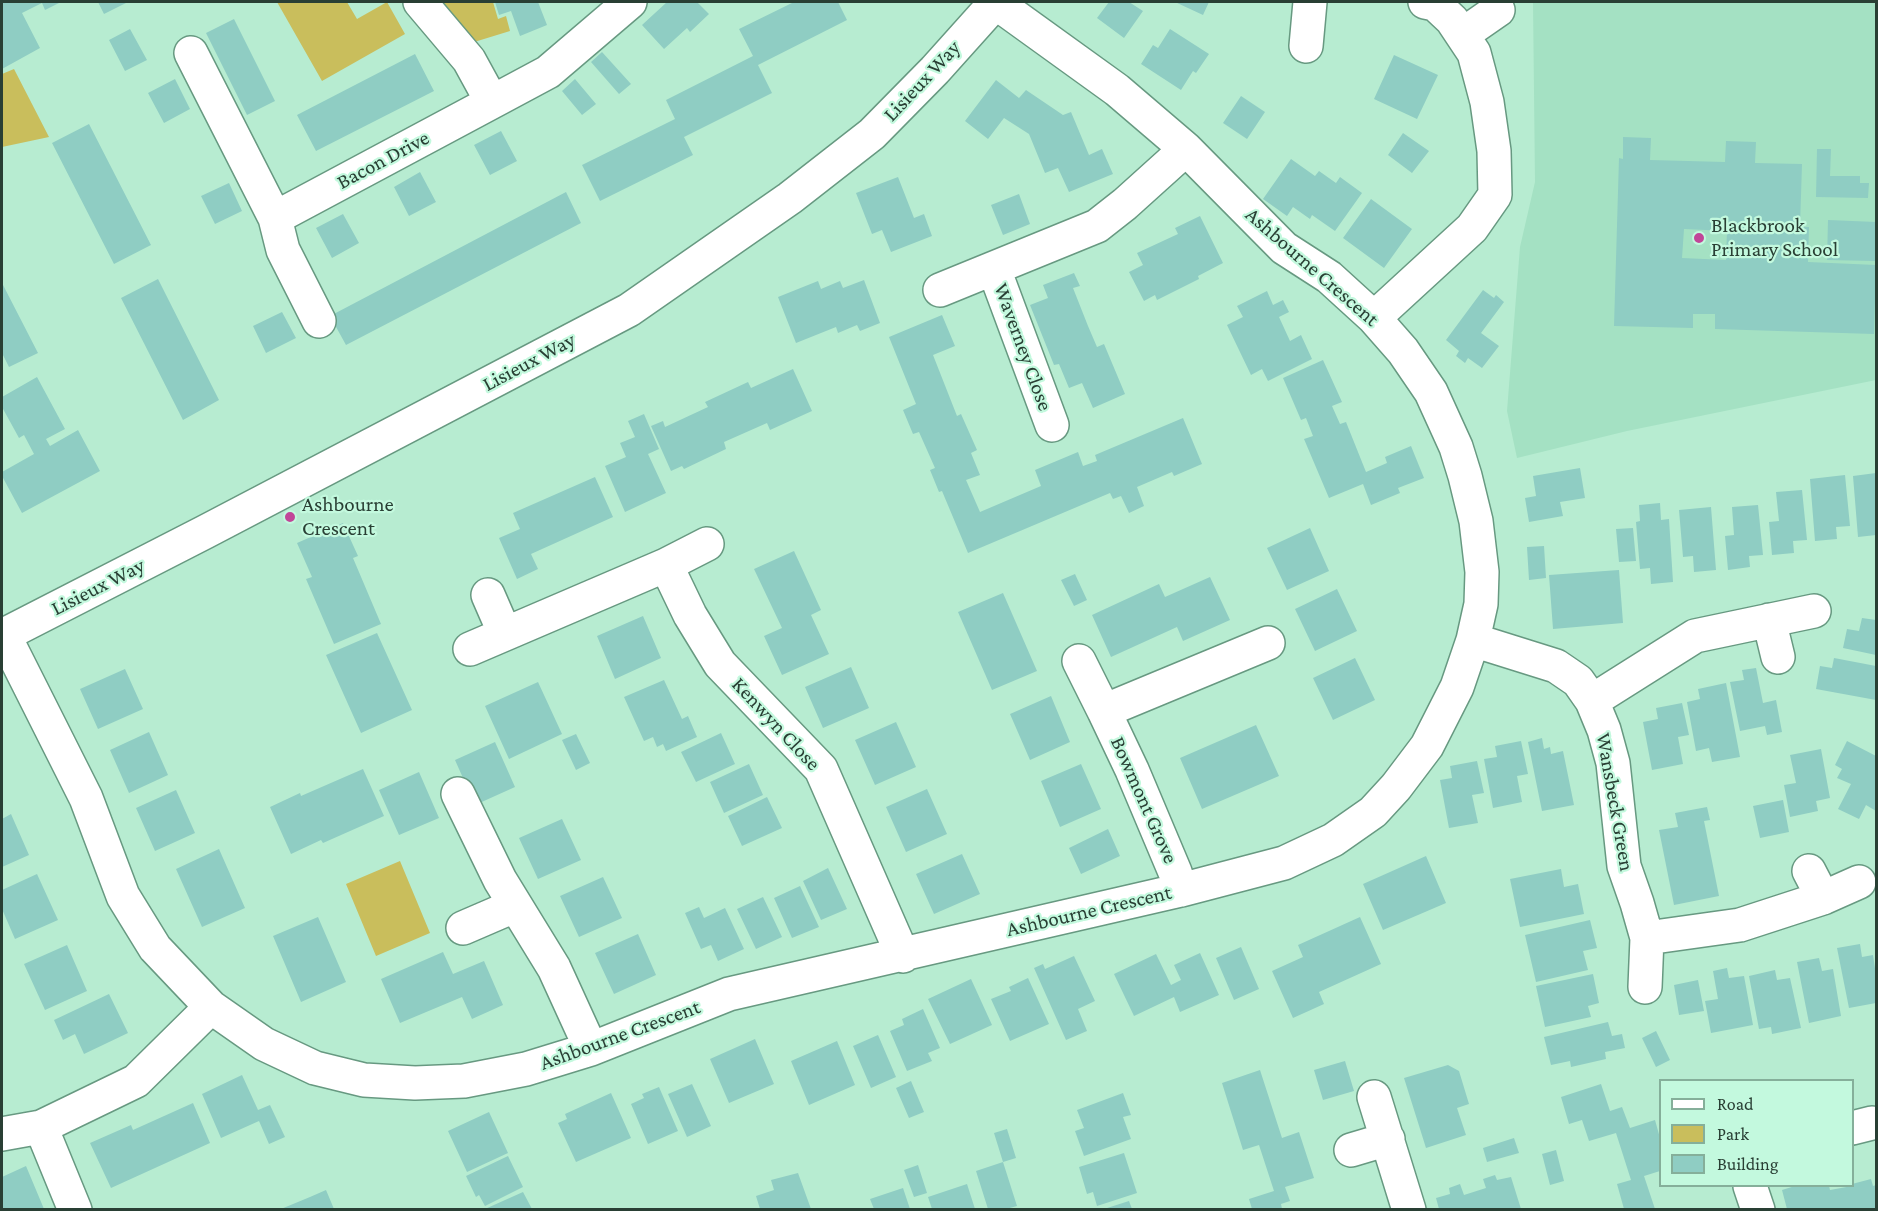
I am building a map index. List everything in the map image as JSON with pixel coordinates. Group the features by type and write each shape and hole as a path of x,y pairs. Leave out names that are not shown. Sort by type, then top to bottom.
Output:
{"street":[{"path":"420,2 469,60 492,102"},
{"name":"Bacon Drive","path":"275,218 548,72 630,2"},
{"name":"Ashbourne Crescent","path":"3,636 86,798 123,896 155,948 211,1007 264,1044 315,1068 364,1080 415,1083 464,1081 526,1069 591,1049 729,994 903,956 1023,925 1180,890 1284,863 1334,840 1373,812 1396,787 1427,746 1457,687 1473,640 1481,604 1482,572 1476,521 1456,447 1431,392 1403,351 1374,318 1329,277 1284,248 1186,149 1117,90 996,2"},
{"name":"Lisieux Way","path":"3,636 629,310 790,198 872,134 935,70 996,2"},
{"path":"1306,46 1310,2"},
{"path":"1374,318 1472,228 1494,195 1494,151 1487,102 1474,53 1452,20 1436,4 1425,2"},
{"path":"1462,35 1498,10"},
{"path":"191,53 275,218 283,250 319,321"},
{"name":"Waverney Close","path":"940,290 1096,226 1134,197 1186,149"},
{"name":"Waverney Close","path":"994,269 1052,425"},
{"path":"470,649 666,565 707,544"},
{"name":"Kenwyn Close","path":"666,565 690,615 720,664 821,769 903,956"},
{"path":"488,595 505,633"},
{"path":"1592,701 1695,636 1814,611"},
{"path":"1769,620 1778,657"},
{"name":"Wansbeck Green","path":"1473,640 1556,666 1578,681 1592,701 1604,730 1613,763 1624,866 1647,938 1645,987"},
{"name":"Bowmont Grove","path":"1104,711 1268,643"},
{"name":"Bowmont Grove","path":"1079,661 1132,770 1175,872 1180,890"},
{"path":"458,794 514,906 554,968 591,1049"},
{"path":"1647,938 1740,925 1816,885 1859,882"},
{"path":"463,928 514,906"},
{"path":"2,1134 41,1127 136,1081 211,1007"},
{"path":"1374,1097 1409,1209"},
{"path":"41,1127 75,1209"},
{"path":"1351,1150 1388,1139"},
{"path":"1751,1187 1758,1209"}],"shaded area":[{"name":"Blackbrook Primary School","path":"1533,2 1876,2 1876,380 1627,431 1517,458 1507,411 1520,247 1535,182"}],"green space":[{"path":"277,2 347,2 357,19 387,2 405,34 322,81"},
{"path":"437,2 493,2 498,19 506,16 510,31 471,43"},
{"path":"14,69 49,137 2,147 2,74"},
{"path":"400,861 430,933 376,956 346,884"}],"building":[{"path":"2,2 61,2 45,10 42,3 22,13 40,48 2,69"},
{"path":"98,2 128,2 104,14"},
{"path":"495,2 538,2 547,25 520,36 511,11 499,15"},
{"path":"667,2 697,2 709,14 690,32 687,28 664,49 642,25"},
{"path":"794,2 838,2 847,20 758,65 772,93 684,137 693,155 600,201 582,165 675,119 666,100 753,56 739,29"},
{"path":"1109,2 1129,2 1143,11 1124,38 1097,18"},
{"path":"1175,2 1209,2 1203,15"},
{"path":"234,19 275,101 247,115 206,33"},
{"path":"130,29 147,60 125,71 109,40"},
{"path":"1170,29 1209,54 1196,73 1193,71 1181,90 1141,64 1153,45 1158,48"},
{"path":"602,52 631,84 619,94 591,62"},
{"path":"415,54 434,91 316,151 297,115"},
{"path":"1394,55 1438,75 1417,119 1374,99"},
{"path":"175,79 190,109 164,123 148,93"},
{"path":"575,79 596,104 582,115 562,91"},
{"path":"996,80 1019,98 1026,90 1063,115 1071,112 1089,155 1102,149 1113,174 1069,192 1058,168 1045,173 1029,134 1004,118 988,139 965,121"},
{"path":"1241,96 1265,112 1247,139 1223,123"},
{"path":"89,124 151,245 114,264 52,143"},
{"path":"501,131 517,161 490,175 474,145"},
{"path":"1403,133 1429,151 1412,173 1388,155"},
{"path":"1623,137 1651,138 1650,160 1725,162 1726,141 1756,142 1755,163 1802,164 1800,227 1809,227 1808,262 1876,265 1874,334 1715,329 1715,314 1693,314 1693,328 1614,326 1619,158 1623,159","holes":["1684,229 1727,231 1726,260 1682,258"]},
{"path":"1817,149 1831,149 1830,176 1860,176 1860,183 1869,183 1868,198 1816,197"},
{"path":"1291,159 1315,176 1319,171 1336,183 1340,177 1362,193 1335,231 1312,215 1310,219 1293,207 1287,216 1263,199"},
{"path":"420,172 436,202 409,216 394,187"},
{"path":"898,177 914,218 924,214 932,236 891,252 882,230 872,234 856,193"},
{"path":"229,183 242,211 215,224 201,196"},
{"path":"566,192 581,223 346,345 330,316"},
{"path":"1019,194 1030,224 1003,235 991,205"},
{"path":"1371,199 1412,229 1384,268 1343,238"},
{"path":"343,214 359,243 332,258 316,228"},
{"path":"1200,216 1223,263 1198,276 1199,279 1157,300 1155,295 1144,301 1129,272 1143,265 1137,253 1178,234 1175,228"},
{"path":"1828,220 1876,222 1876,261 1827,260"},
{"path":"1074,273 1080,286 1073,288 1088,326 1097,347 1104,344 1125,394 1093,408 1082,383 1069,388 1059,364 1054,365 1030,305 1048,298 1043,285"},
{"path":"158,279 219,400 183,420 121,298"},
{"path":"864,280 880,323 860,331 857,325 838,333 836,327 796,343 778,297 818,281 821,289 840,281 843,288"},
{"path":"2,283 38,353 9,367 2,353"},
{"path":"1483,290 1494,298 1496,295 1504,302 1481,333 1499,346 1482,368 1468,358 1465,363 1456,356 1459,351 1446,340"},
{"path":"1267,291 1273,305 1283,300 1289,312 1279,317 1290,341 1301,335 1312,359 1268,381 1262,369 1251,375 1227,325 1243,317 1237,306"},
{"path":"282,312 296,338 266,353 253,326"},
{"path":"942,315 955,346 933,355 957,416 961,414 977,450 971,453 980,475 966,480 980,512 1041,486 1035,470 1078,452 1083,466 1097,461 1095,455 1183,418 1202,464 1174,476 1172,472 1137,487 1144,506 1129,513 1121,496 1113,499 1110,493 968,553 942,491 939,492 930,470 935,468 919,432 913,434 903,410 916,404 889,337"},
{"path":"1323,360 1342,402 1332,406 1340,424 1346,422 1366,472 1387,463 1385,457 1411,446 1424,478 1398,488 1400,493 1371,505 1363,484 1329,498 1304,439 1313,436 1306,418 1301,420 1283,378"},
{"path":"793,369 812,411 770,430 767,423 724,442 726,449 684,469 682,466 671,471 651,426 663,421 665,427 708,407 705,402 748,382 751,388"},
{"path":"37,377 65,429 46,439 50,446 78,430 100,471 22,513 2,472 34,454 24,435 19,438 2,407 2,397"},
{"path":"644,414 659,449 648,454 666,493 625,512 605,466 626,457 620,443 635,437 628,421"},
{"path":"1580,468 1585,498 1560,502 1563,516 1529,522 1525,498 1536,496 1533,476"},
{"path":"1876,473 1876,535 1858,537 1853,476"},
{"path":"1845,475 1850,526 1836,527 1837,539 1815,541 1810,479"},
{"path":"595,477 613,517 531,554 538,569 517,579 499,538 520,529 513,513"},
{"path":"1802,490 1807,540 1793,541 1794,553 1772,555 1769,522 1779,521 1776,492"},
{"path":"1660,503 1661,520 1669,519 1673,582 1651,584 1650,568 1640,569 1636,522 1640,521 1639,505"},
{"path":"1758,505 1763,555 1749,556 1750,567 1728,570 1725,536 1734,535 1732,507"},
{"path":"1711,507 1716,570 1694,572 1693,556 1683,557 1679,510"},
{"path":"343,523 358,556 353,558 381,624 334,644 306,579 312,577 297,543"},
{"path":"1310,528 1329,571 1287,590 1267,548"},
{"path":"1633,528 1636,561 1619,562 1616,529"},
{"path":"1544,546 1546,578 1529,580 1527,547"},
{"path":"794,551 821,610 811,615 829,654 782,675 764,636 782,628 754,569"},
{"path":"1619,570 1623,623 1553,629 1549,575"},
{"path":"1075,574 1087,600 1074,606 1061,580"},
{"path":"1210,577 1230,620 1183,641 1177,627 1111,657 1092,615 1159,584 1165,597"},
{"path":"1337,589 1357,631 1315,651 1295,609"},
{"path":"1003,593 1037,671 992,690 958,612"},
{"path":"643,616 661,658 615,679 597,636"},
{"path":"1862,618 1876,620 1876,655 1843,648 1847,629 1859,631"},
{"path":"377,633 412,710 361,733 326,655"},
{"path":"1355,658 1375,700 1333,720 1313,678"},
{"path":"1834,658 1876,666 1876,700 1816,689 1820,666 1832,668"},
{"path":"851,667 869,708 823,728 805,687"},
{"path":"1756,668 1763,703 1776,700 1782,732 1767,735 1765,726 1740,731 1730,682 1744,680 1742,670"},
{"path":"125,669 143,709 98,729 80,689"},
{"path":"664,680 682,719 688,716 697,737 666,751 663,744 657,747 653,737 644,741 624,697"},
{"path":"538,682 562,734 509,759 485,706"},
{"path":"1726,683 1740,757 1712,762 1709,748 1696,751 1687,702 1700,699 1698,689"},
{"path":"1051,696 1070,742 1030,760 1010,714"},
{"path":"1682,703 1689,735 1678,737 1683,764 1652,770 1643,722 1658,719 1656,708"},
{"path":"896,722 916,767 875,785 855,740"},
{"path":"1256,725 1279,776 1202,809 1180,758"},
{"path":"149,732 168,775 129,793 110,750"},
{"path":"721,733 735,764 696,782 681,752"},
{"path":"576,734 590,763 576,770 562,740"},
{"path":"1542,738 1544,749 1550,747 1551,754 1563,751 1574,805 1542,811 1528,742"},
{"path":"1521,741 1528,774 1517,776 1522,802 1493,808 1484,759 1497,757 1495,746"},
{"path":"1847,741 1876,756 1876,811 1866,805 1859,819 1838,809 1851,784 1837,778 1842,769 1835,765"},
{"path":"495,742 515,787 475,805 455,760"},
{"path":"1821,749 1830,798 1816,801 1818,811 1790,817 1784,785 1796,783 1790,755"},
{"path":"1477,761 1484,793 1472,795 1478,823 1449,828 1440,780 1452,778 1450,766"},
{"path":"749,764 763,795 724,813 710,782"},
{"path":"1081,764 1101,809 1060,827 1041,781"},
{"path":"363,769 384,816 323,843 321,840 291,854 270,807"},
{"path":"419,772 439,818 399,835 379,790"},
{"path":"927,789 947,834 906,852 886,807"},
{"path":"176,790 195,833 155,851 136,808"},
{"path":"767,797 782,828 742,846 728,816"},
{"path":"1783,800 1789,832 1760,838 1753,806"},
{"path":"1707,807 1710,820 1704,821 1719,896 1674,905 1659,830 1678,827 1675,813"},
{"path":"11,814 29,855 2,867 2,819"},
{"path":"562,819 581,860 538,879 519,838"},
{"path":"1108,829 1120,856 1081,874 1069,848"},
{"path":"219,849 245,908 202,927 176,869"},
{"path":"962,854 980,894 934,914 916,874"},
{"path":"1426,856 1446,903 1383,930 1363,884"},
{"path":"828,868 847,909 821,920 803,881"},
{"path":"1561,869 1564,887 1578,884 1584,914 1520,927 1510,879"},
{"path":"37,874 58,920 15,939 2,909 2,890"},
{"path":"603,877 622,918 579,937 560,896"},
{"path":"800,886 819,927 792,938 774,898"},
{"path":"763,897 782,937 756,949 737,909"},
{"path":"699,907 704,918 725,908 744,949 718,961 711,945 701,949 685,913"},
{"path":"318,917 346,982 301,1002 273,936"},
{"path":"1360,917 1381,964 1319,992 1324,1004 1293,1018 1272,971 1303,957 1298,945"},
{"path":"1590,920 1597,948 1583,951 1588,970 1536,982 1525,935"},
{"path":"638,934 656,975 614,994 595,953"},
{"path":"1860,944 1862,957 1873,955 1876,1003 1849,1008 1837,948"},
{"path":"67,945 87,991 45,1010 24,964"},
{"path":"1241,947 1259,989 1234,1000 1216,958"},
{"path":"443,952 453,974 484,961 503,1005 472,1019 462,997 400,1023 381,979"},
{"path":"1200,953 1219,995 1180,1012 1174,997 1134,1016 1114,974 1156,954 1171,985 1181,980 1174,965"},
{"path":"1074,956 1095,1001 1078,1009 1087,1031 1066,1040 1034,968 1043,964 1045,969"},
{"path":"1819,958 1822,971 1833,969 1841,1016 1809,1023 1797,962"},
{"path":"1727,968 1729,978 1744,976 1753,1025 1711,1033 1705,1001 1718,999 1713,971"},
{"path":"1775,970 1777,980 1790,978 1801,1028 1772,1034 1771,1027 1759,1029 1749,976"},
{"path":"1593,974 1599,1003 1588,1006 1591,1017 1545,1027 1536,986"},
{"path":"1028,978 1049,1024 1010,1041 991,999 1011,991 1009,987"},
{"path":"971,979 992,1025 950,1044 928,999"},
{"path":"1698,980 1704,1011 1679,1015 1674,985"},
{"path":"109,994 128,1033 84,1054 75,1034 63,1040 54,1020"},
{"path":"923,1009 940,1048 928,1053 932,1061 907,1071 890,1031 904,1025 902,1019"},
{"path":"1608,1022 1612,1036 1622,1034 1625,1048 1605,1052 1606,1059 1571,1067 1570,1061 1551,1065 1544,1037"},
{"path":"1656,1031 1670,1060 1656,1067 1642,1038"},
{"path":"878,1035 896,1077 871,1088 853,1046"},
{"path":"755,1039 774,1084 729,1103 710,1059"},
{"path":"837,1041 855,1085 809,1105 791,1061"},
{"path":"1345,1061 1354,1091 1323,1100 1314,1070"},
{"path":"1448,1065 1459,1071 1469,1104 1457,1108 1466,1135 1426,1148 1404,1078"},
{"path":"1260,1070 1282,1138 1299,1132 1314,1178 1285,1187 1290,1201 1281,1204 1282,1209 1252,1209 1249,1199 1274,1191 1259,1145 1243,1150 1222,1083"},
{"path":"242,1075 258,1110 270,1105 285,1137 269,1144 259,1121 221,1138 202,1094"},
{"path":"911,1081 924,1112 909,1118 896,1088"},
{"path":"692,1084 711,1126 687,1137 668,1094"},
{"path":"1601,1084 1610,1111 1622,1107 1630,1128 1655,1120 1659,1134 1659,1171 1644,1176 1655,1209 1624,1209 1617,1184 1631,1180 1616,1133 1589,1141 1582,1120 1569,1124 1561,1097"},
{"path":"659,1087 678,1131 648,1144 631,1104 644,1098 642,1094"},
{"path":"611,1093 631,1138 576,1162 558,1123 567,1119 565,1114"},
{"path":"1123,1093 1131,1115 1123,1117 1131,1139 1084,1156 1075,1131 1084,1128 1077,1110"},
{"path":"193,1103 210,1143 111,1188 90,1143 131,1125 133,1130"},
{"path":"489,1112 508,1153 467,1172 448,1131"},
{"path":"1007,1129 1016,1158 1003,1162 994,1133"},
{"path":"1514,1138 1519,1153 1487,1162 1483,1148"},
{"path":"1556,1150 1564,1181 1550,1185 1542,1154"},
{"path":"1124,1153 1137,1193 1097,1206 1093,1192 1087,1194 1079,1167"},
{"path":"508,1156 523,1187 485,1206 479,1195 476,1197 466,1176"},
{"path":"1003,1162 1017,1206 1006,1209 988,1209 976,1171"},
{"path":"918,1165 927,1193 914,1197 904,1170"},
{"path":"26,1166 44,1209 2,1209 2,1177"},
{"path":"798,1173 811,1209 760,1209 756,1196 774,1190 771,1180"},
{"path":"1495,1175 1497,1180 1511,1177 1521,1209 1439,1209 1436,1198 1450,1194 1449,1188 1460,1184 1464,1195 1486,1188 1483,1179"},
{"path":"1871,1179 1873,1186 1876,1185 1876,1209 1787,1209 1782,1190 1792,1187 1829,1187 1830,1190 1854,1187 1854,1183"},
{"path":"967,1184 975,1209 932,1209 928,1197"},
{"path":"903,1188 910,1209 874,1209 870,1199"},
{"path":"326,1190 334,1209 281,1209 310,1197"},
{"path":"523,1192 532,1209 485,1209"},
{"path":"1129,1201 1132,1209 1104,1209"}],"place":[{"name":"Blackbrook Primary School","path":"1699,238"},
{"name":"Ashbourne Crescent","path":"290,517"}]}
